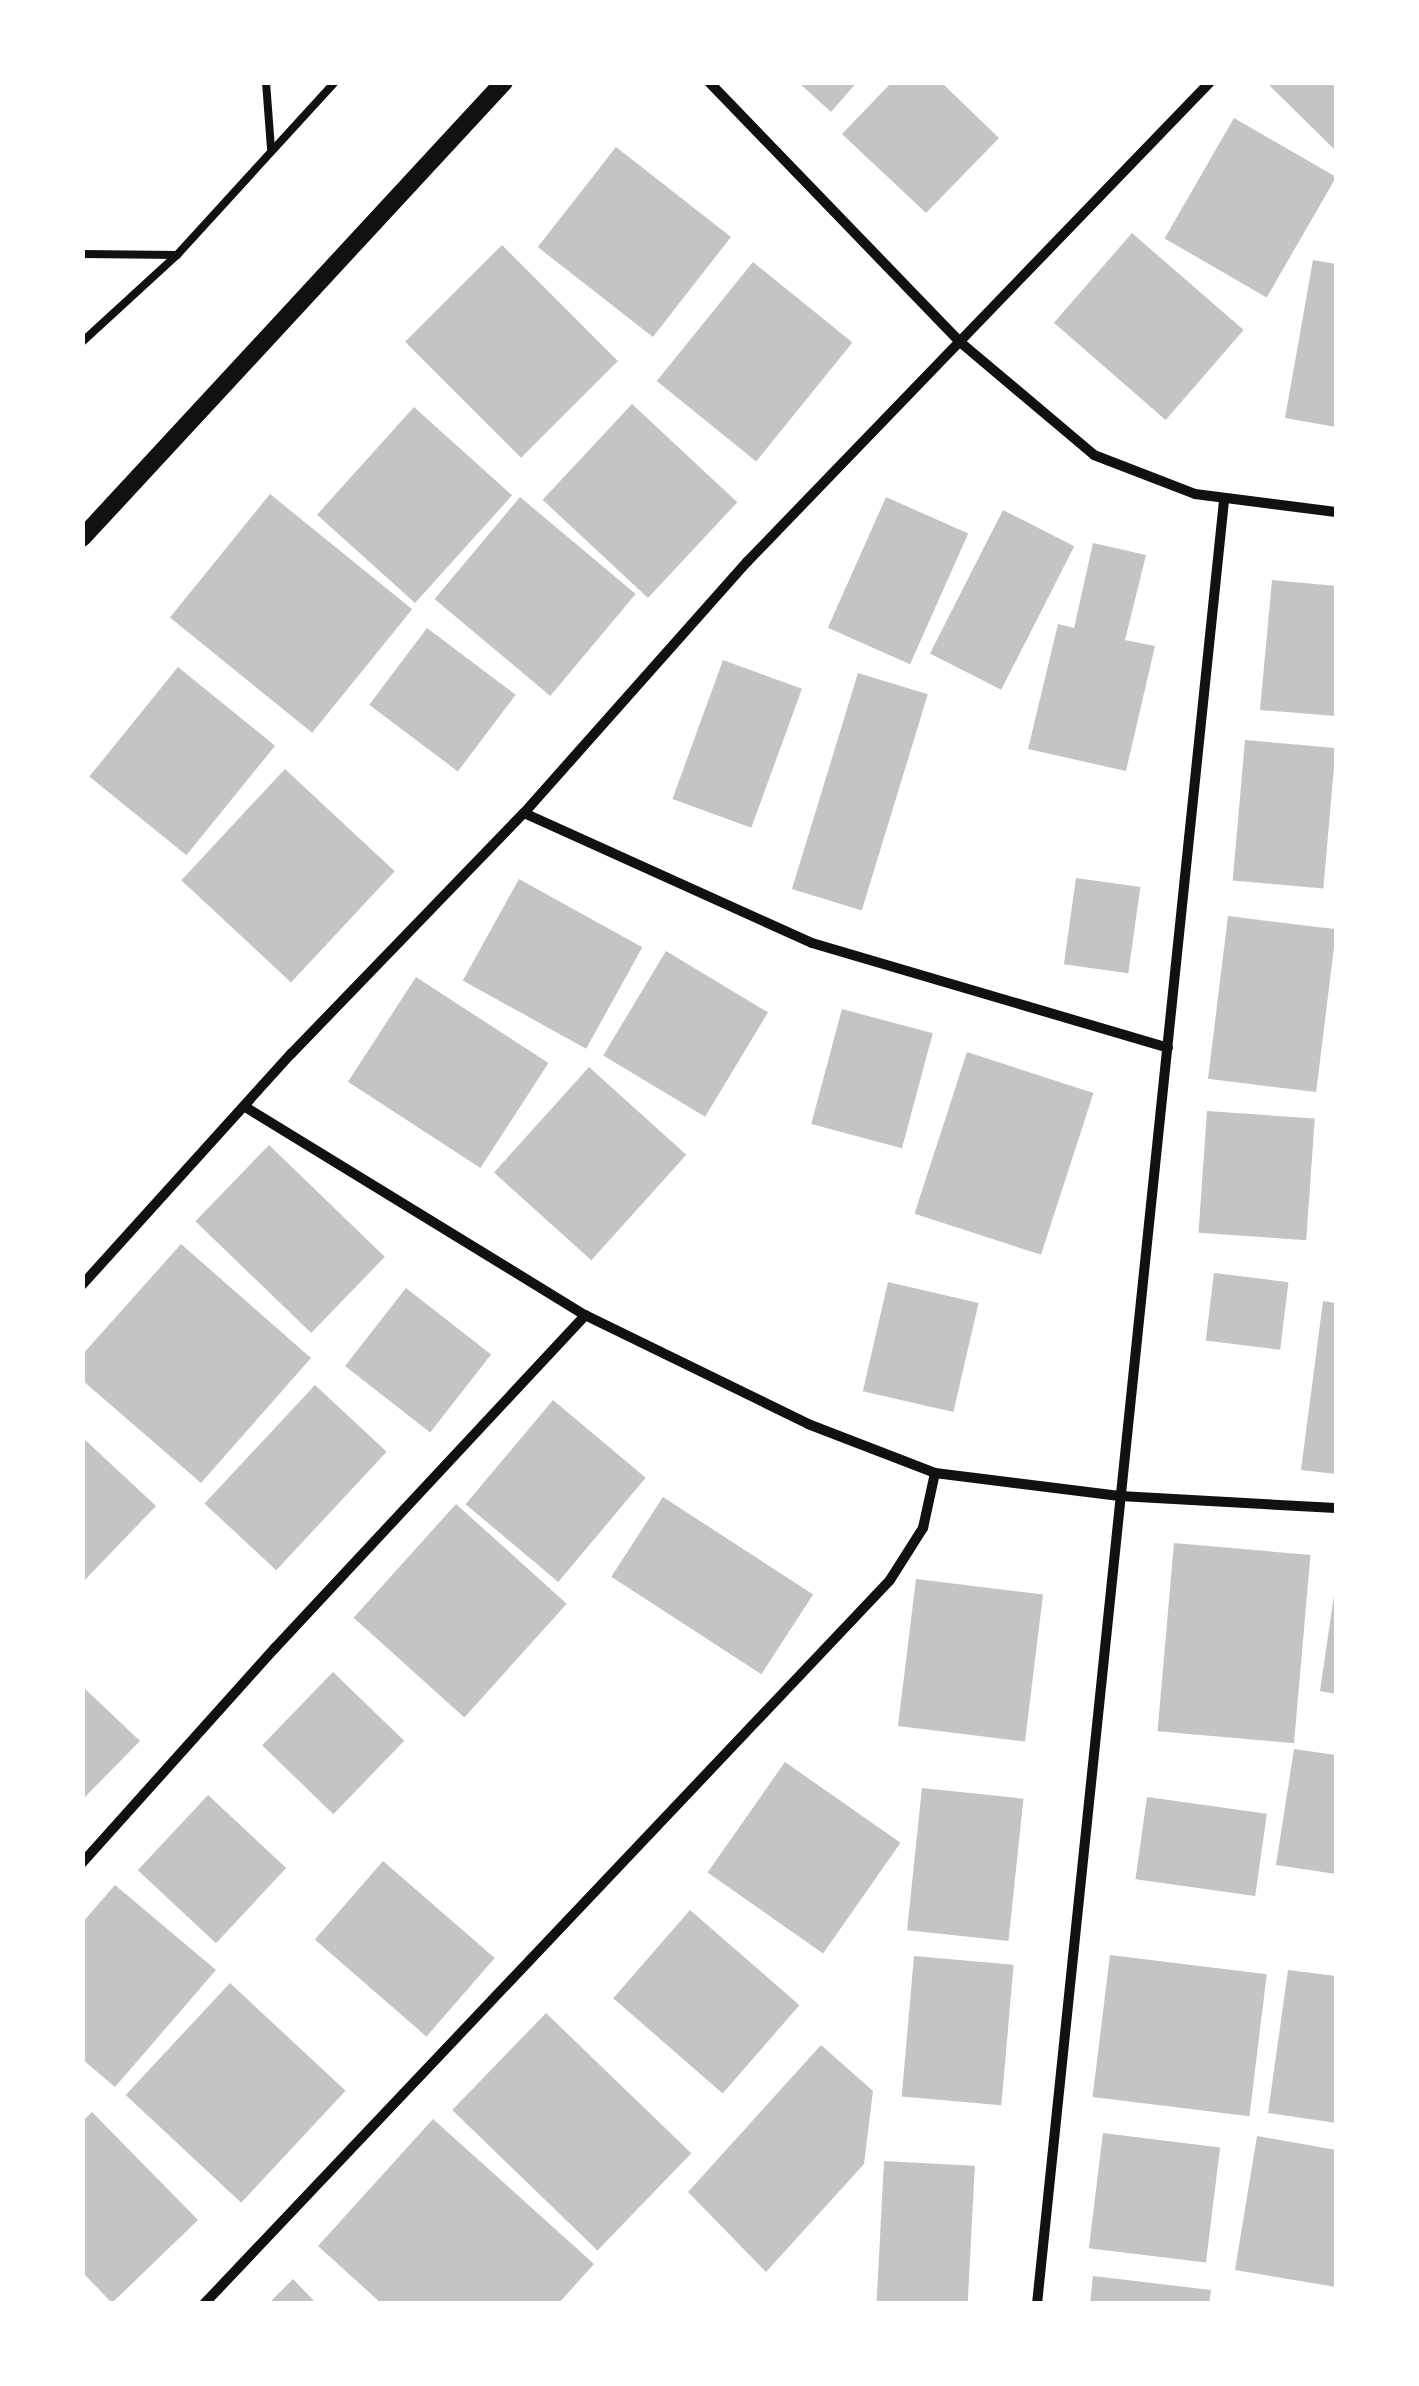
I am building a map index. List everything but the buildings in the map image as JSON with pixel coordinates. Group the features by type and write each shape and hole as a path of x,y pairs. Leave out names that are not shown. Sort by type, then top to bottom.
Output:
{"street":[{"path":"82,538 504,82"},
{"path":"709,82 960,342 1094,456 1195,494 1336,512"},
{"path":"82,1285 247,1108 292,1054 524,812 747,562 1210,82"},
{"path":"1037,2304 1224,500"},
{"path":"524,812 812,942 1168,1048"},
{"path":"247,1108 585,1316 808,1424 936,1472 1120,1496 1336,1508"},
{"path":"82,1862 275,1648 585,1316"},
{"path":"204,2304 890,1580 922,1528 936,1472"}],"lane":[{"path":"266,82 271,150"},
{"path":"82,342 177,256 335,82"},
{"path":"82,254 177,256"}]}
